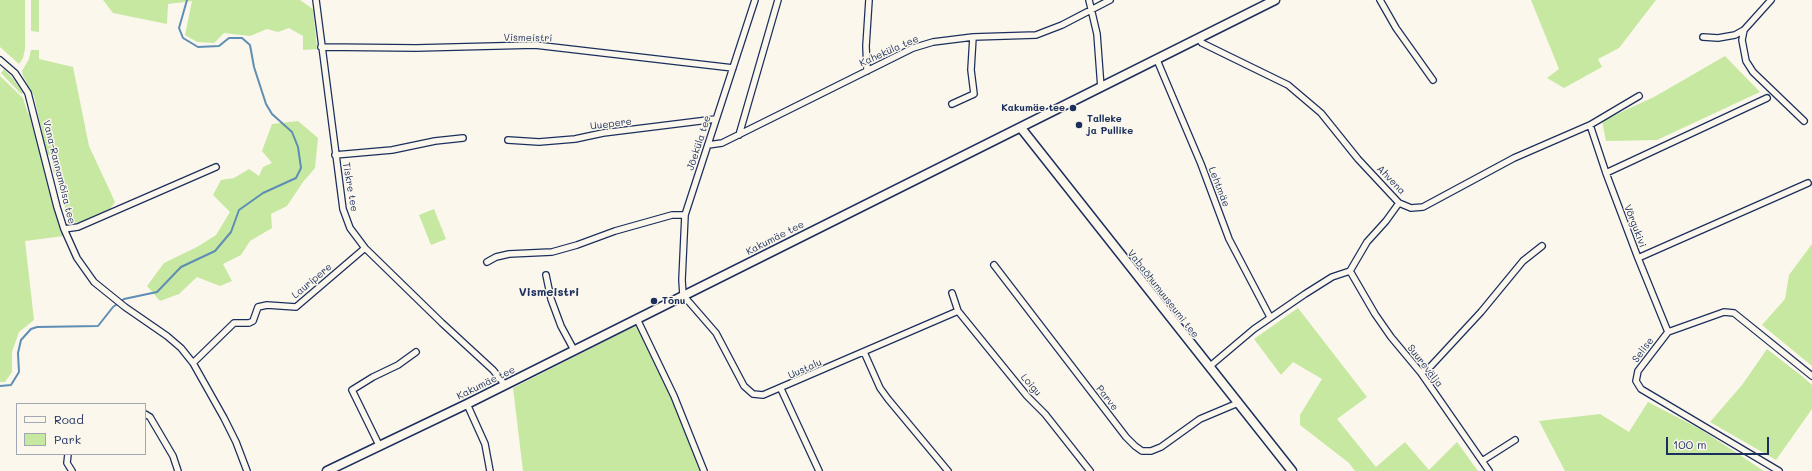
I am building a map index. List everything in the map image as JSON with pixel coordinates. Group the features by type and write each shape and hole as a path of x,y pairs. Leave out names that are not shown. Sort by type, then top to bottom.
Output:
{"street":[{"name":"Tiskre tee","path":"316,0 343,209 350,228 365,248 442,324 493,370 505,385"},
{"name":"Jõeküla tee","path":"683,295 682,280 685,215 755,0"},
{"path":"739,135 778,0"},
{"path":"867,71 866,46 869,0"},
{"path":"1089,0 1090,11 1097,34 1101,88"},
{"name":"Kaheküla tee","path":"708,145 722,143 739,135 913,48 933,42 973,37 1036,35 1062,26 1110,0"},
{"name":"Kakumäe tee","path":"327,471 467,404 1275,0"},
{"path":"1380,0 1396,28 1433,80"},
{"path":"1703,37 1718,38 1735,35 1744,30 1771,0"},
{"path":"1744,30 1742,40 1746,61 1753,72 1804,121"},
{"path":"952,104 974,94 971,70 973,37"},
{"name":"Ahvena","path":"1199,39 1202,43 1288,85 1322,113 1358,159 1399,203 1411,208 1423,207 1514,158 1590,124 1639,96"},
{"name":"Vismeistri","path":"321,47 416,48 535,45 733,68"},
{"name":"Vana-Rannamõisa tee","path":"0,60 15,73 28,93 64,228 77,258 94,282 112,298 167,336 181,348 193,363 236,442 246,471"},
{"name":"Lehtmäe","path":"1157,60 1201,164 1229,239 1270,317"},
{"path":"1606,173 1767,98"},
{"name":"Uuepere","path":"508,140 539,142 575,139 603,133 716,119"},
{"name":"Võrgukivi","path":"1590,124 1606,173 1668,332"},
{"name":"Vabaõhumuuseumi tee","path":"1021,128 1208,367 1292,471"},
{"path":"335,155 392,150 463,138"},
{"path":"64,228 78,227 216,167"},
{"path":"1638,258 1808,183"},
{"path":"1208,367 1270,317 1332,277 1350,271 1367,242 1399,203"},
{"path":"487,262 496,257 509,254 552,252 577,245 615,231 672,216 685,215"},
{"path":"1421,373 1430,366 1481,312 1523,261 1542,246"},
{"name":"Lauripere","path":"193,363 234,323 248,323 252,321 258,307 267,305 296,307 365,248"},
{"name":"Parve","path":"994,265 1126,437 1142,451 1151,451 1162,447 1200,419 1238,403"},
{"name":"Suurevälja","path":"1350,271 1375,314 1391,337 1421,373 1489,471"},
{"path":"546,275 551,299 574,350"},
{"path":"952,294 958,311"},
{"name":"Uustalu","path":"683,295 716,333 744,386 753,394 763,396 958,311"},
{"name":"Loigu","path":"958,311 1090,471"},
{"path":"1668,332 1724,312 1734,313 1812,376"},
{"path":"637,319 674,396 704,471"},
{"name":"Selise","path":"1668,332 1638,371 1636,381 1641,389 1779,471"},
{"path":"380,445 352,390 373,377 398,365 416,352"},
{"path":"864,352 884,394 948,471"},
{"path":"781,389 818,471"},
{"path":"467,404 485,444 490,471"},
{"path":"146,415 150,417 173,456 178,471"},
{"path":"1482,461 1515,440"},
{"path":"68,455 67,463 72,471"}],"green space":[{"path":"0,0 25,0 25,49 23,58 19,64 0,47"},
{"path":"31,0 39,0 39,32 31,31"},
{"path":"103,0 300,0 313,9 317,49 303,50 303,36 289,28 278,32 267,29 250,36 224,33 214,43 197,42 185,35 192,1 168,4 167,24 113,13"},
{"path":"1531,0 1656,0 1619,48 1598,59 1602,67 1564,88 1547,78 1559,69"},
{"path":"31,50 39,50 39,59 73,67 89,146 115,202 110,209 84,222 69,223 63,200 62,179 53,172 52,155 47,155 34,96 23,76 22,71 29,59"},
{"path":"1725,56 1760,92 1657,140 1606,141 1602,121 1654,97"},
{"path":"4,69 23,93 21,94 1,73"},
{"path":"0,76 23,98 28,114 30,114 51,198 64,236 25,241 34,320 19,332 12,352 12,372 5,382 0,382"},
{"path":"298,121 318,138 315,168 303,182 287,206 271,214 272,228 250,241 241,255 223,264 232,281 220,286 197,277 179,294 160,301 147,286 164,263 197,247 216,235 230,212 213,195 221,180 234,178 249,169 259,176 263,167 272,163 262,151 272,124"},
{"path":"434,209 446,239 431,245 419,215"},
{"path":"1812,244 1812,366 1762,325 1785,299 1789,275"},
{"path":"1298,308 1367,397 1337,419 1376,467 1405,442 1429,470 1457,442 1478,471 1355,471 1349,463 1300,425 1300,415 1322,379 1293,362 1281,375 1254,339"},
{"path":"637,325 667,386 702,471 523,471 513,388"},
{"path":"1767,349 1812,385 1812,409 1776,460 1710,422 1742,385"},
{"path":"1648,402 1700,429 1764,471 1565,471 1539,421 1600,414 1629,432"}],"waterway":[{"path":"0,386 11,385 19,372 18,353 21,340 31,329 37,327 98,326 113,307 124,299 157,292 181,267 215,251 231,232 239,210 263,193 296,178 301,168 298,147 292,132 272,114 266,104 254,67 250,45 242,38 229,38 219,46 198,47 183,38 179,28 187,0"}],"place":[{"name":"Kakumäe tee","path":"1073,108"},
{"name":"Talleke ja Pullike","path":"1079,125"},
{"name":"Tõnu","path":"654,301"}],"district":[{"name":"Vismeistri","path":"549,292"}]}
